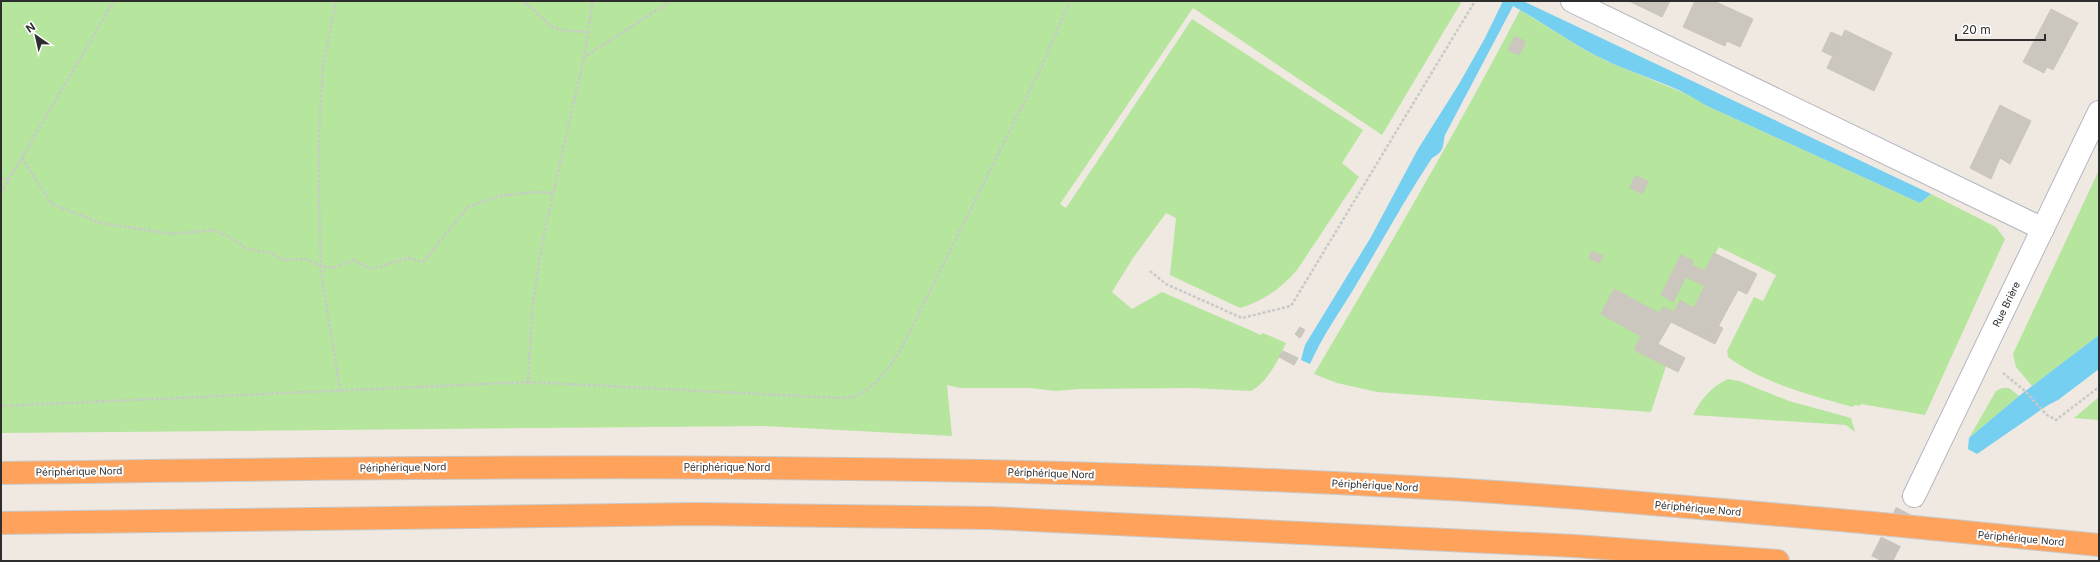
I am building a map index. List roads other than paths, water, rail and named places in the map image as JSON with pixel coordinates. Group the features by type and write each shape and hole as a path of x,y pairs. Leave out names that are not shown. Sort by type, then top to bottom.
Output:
{"highway":[{"name":"Périphérique Nord","path":"1,472 423,467 722,467 992,471 1414,487 1578,497 2099,545"},
{"path":"1,523 697,514 990,518 1575,546 1778,561"}],"street":[{"path":"1572,1 2043,229"},
{"name":"Rue Brière","path":"1914,496 2099,112"}],"water":[{"path":"1503,1 1523,1 1931,194 1920,203 1705,105 1681,91 1605,60 1581,48 1513,6 1445,135 1441,151 1432,158 1412,189 1326,334 1310,364 1301,360 1305,345 1371,237 1418,149 1459,84 1485,38"},
{"path":"2099,335 2099,369 2058,400 2048,405 1977,454 1968,449 1969,438 2019,396"}],"tunnel":[{"path":"1881,561 1914,496"}]}
